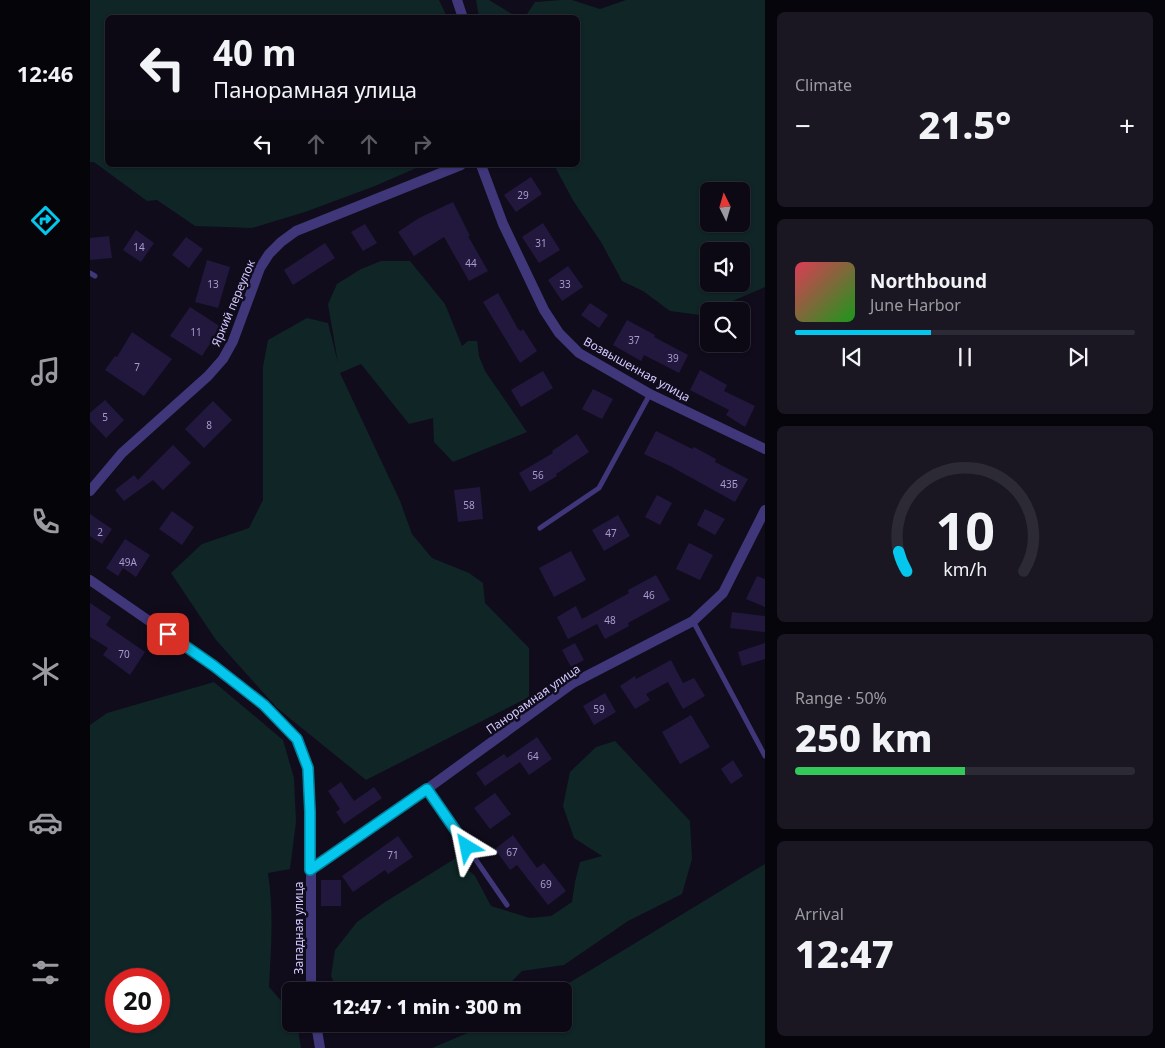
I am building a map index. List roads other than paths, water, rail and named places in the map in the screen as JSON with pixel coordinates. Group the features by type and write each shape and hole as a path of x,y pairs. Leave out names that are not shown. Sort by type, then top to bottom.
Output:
{"street":[{"path":"457,0 462,15"},
{"name":"Яркий переулок","path":"90,491 122,453 208,376 223,359 233,341 260,268 280,242 296,230 457,167"},
{"name":"Возвышенная улица","path":"482,167 503,224 544,310 559,333 579,353 650,394 765,449"},
{"name":"Панорамная улица","path":"310,870 427,789 573,683 693,621 724,593 765,510"},
{"name":"Западная улица","path":"90,580 214,666 264,705 297,739 308,768 311,830 311,982"},
{"path":"317,1032 320,1048"}],"lane":[{"path":"540,528 599,488 650,394"},
{"path":"693,621 765,756"},
{"path":"427,789 507,904"}]}
